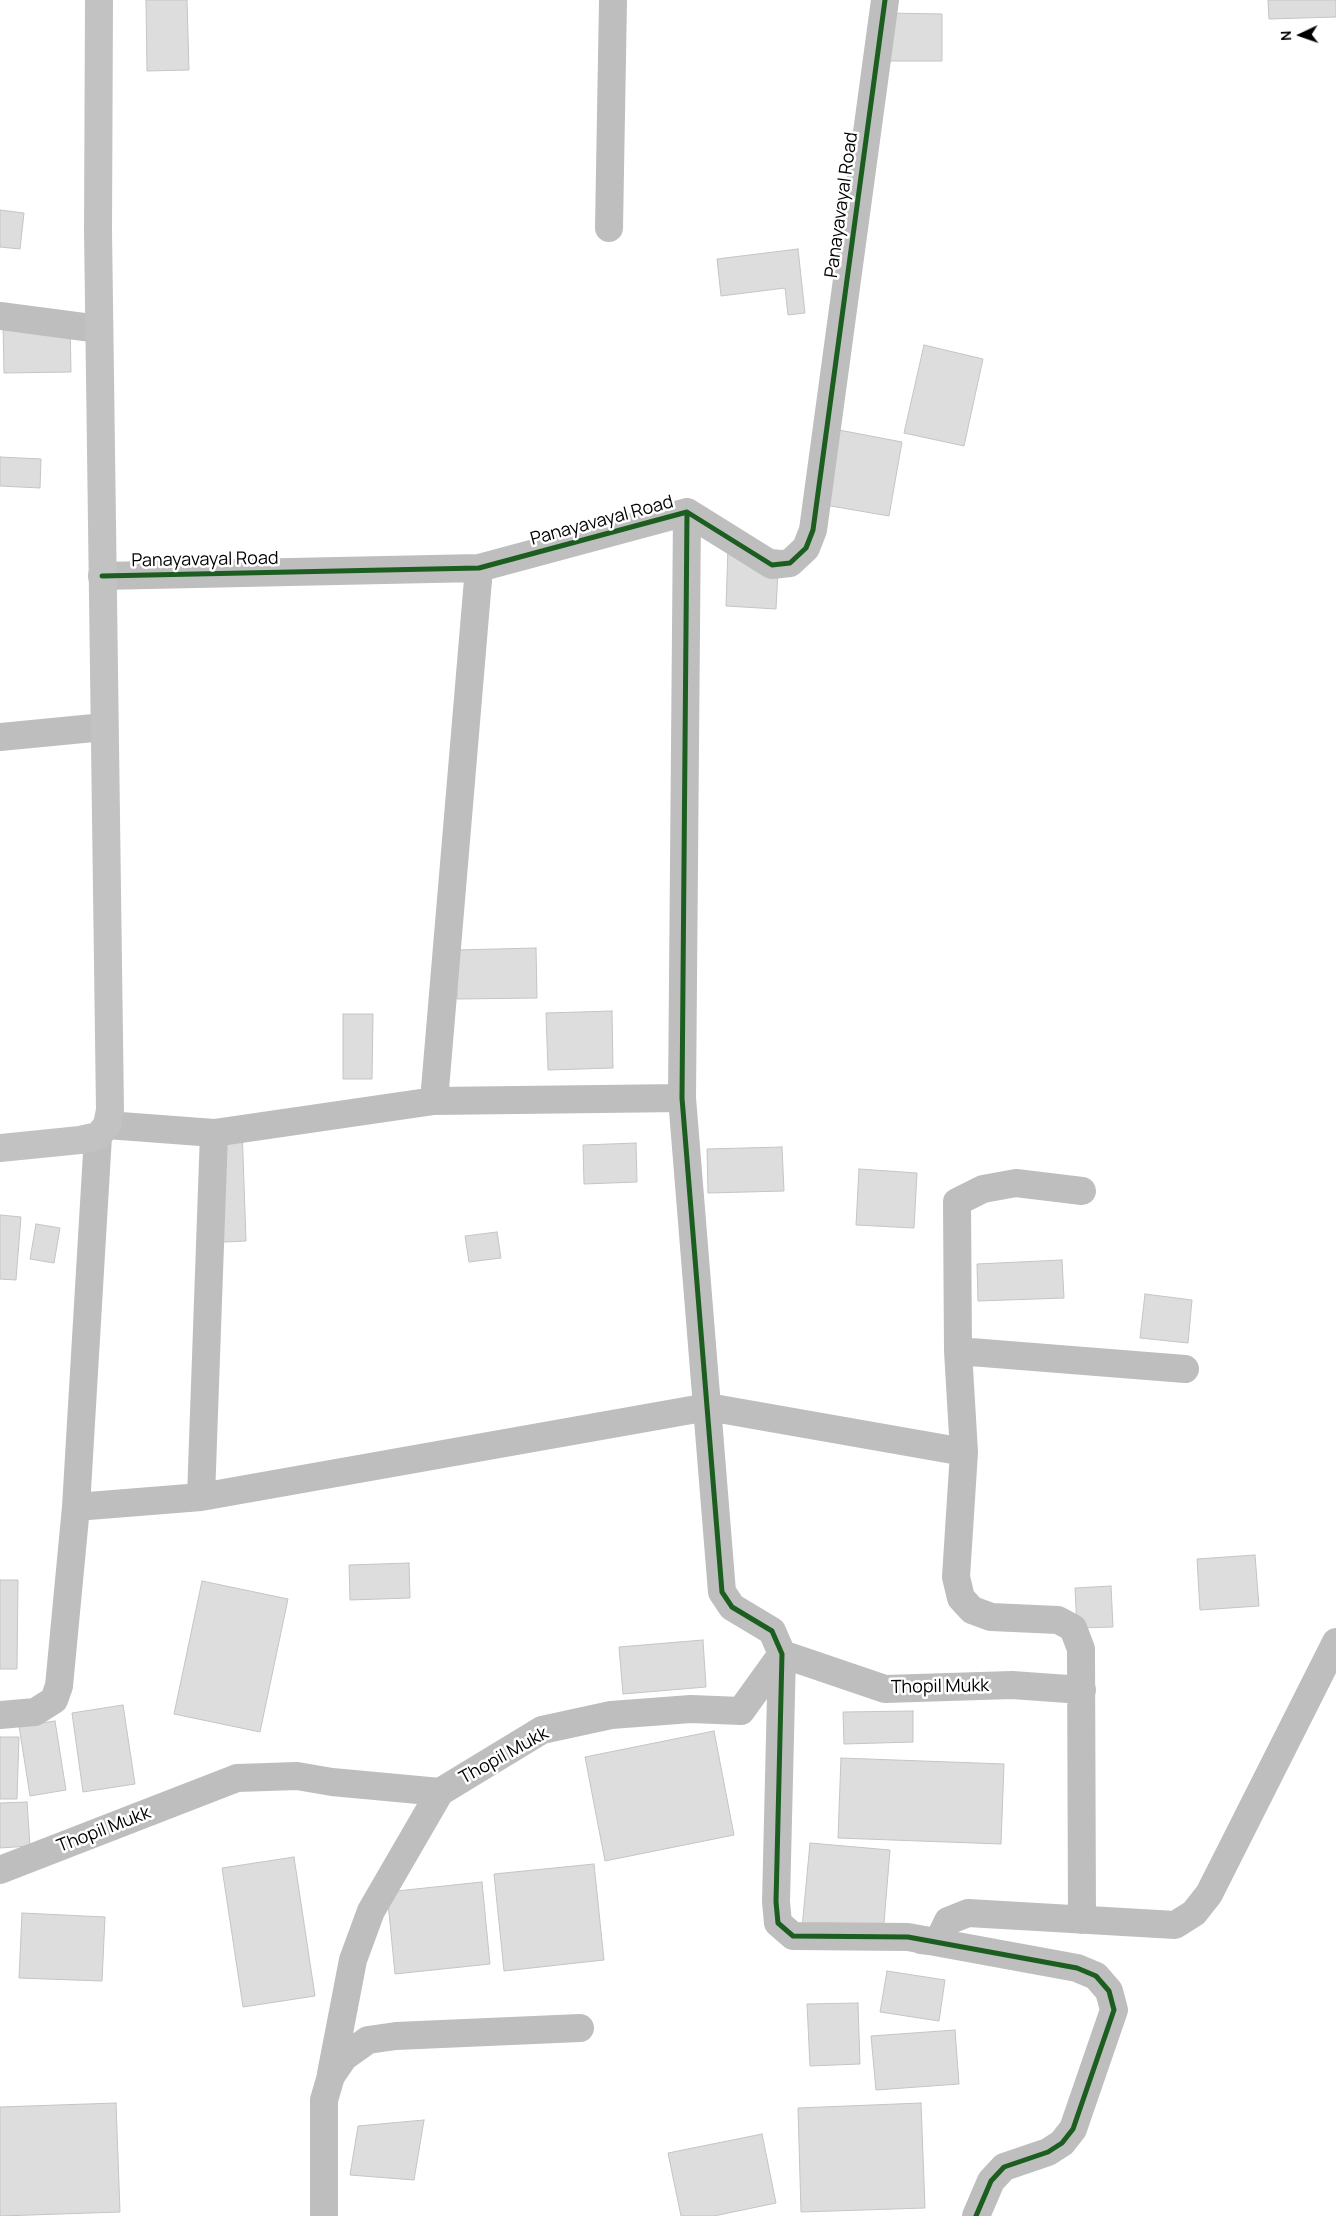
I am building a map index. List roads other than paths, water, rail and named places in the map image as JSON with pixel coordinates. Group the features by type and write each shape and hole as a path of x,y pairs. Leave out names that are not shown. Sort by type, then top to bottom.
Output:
{"street":[{"path":"0,1715 35,1712 54,1700 59,1686 76,1507 103,1130 110,1110 99,329 99,0"},
{"path":"609,228 613,0"},
{"name":"Panayavayal Road","path":"102,576 479,568 687,512 772,565 790,563 806,548 813,530 885,0"},
{"path":"0,316 99,329"},
{"path":"687,512 682,1098 722,1592 732,1607 772,1631 782,1654 776,1902 778,1923 793,1936 908,1938 938,1942 948,1921 968,1913 1175,1925 1194,1913 1209,1894 1336,1642"},
{"path":"434,1101 479,568"},
{"path":"0,737 104,726"},
{"path":"0,1148 103,1130 214,1133 434,1101 682,1098"},
{"path":"201,1498 214,1133"},
{"path":"1082,1191 1016,1183 983,1189 957,1202 958,1351 964,1452 956,1576 961,1598 972,1610 991,1617 1058,1620 1073,1628 1081,1649 1082,1920"},
{"path":"958,1351 1185,1369"},
{"path":"76,1507 201,1498 708,1407 964,1452"},
{"name":"Thopil Mukk","path":"0,1870 237,1778 297,1776 332,1782 440,1792 542,1730 611,1715 691,1709 741,1711 782,1654 885,1689 1012,1685 1082,1690"},
{"path":"324,2216 324,2100 353,1960 371,1911 440,1792"},
{"path":"908,1938 1077,1968 1096,1976 1109,1992 1112,2001 1114,2010 1073,2129 1062,2144 1048,2152 1004,2167 990,2182 976,2216"},
{"path":"330,2076 344,2056 368,2040 396,2036 580,2028"}]}
